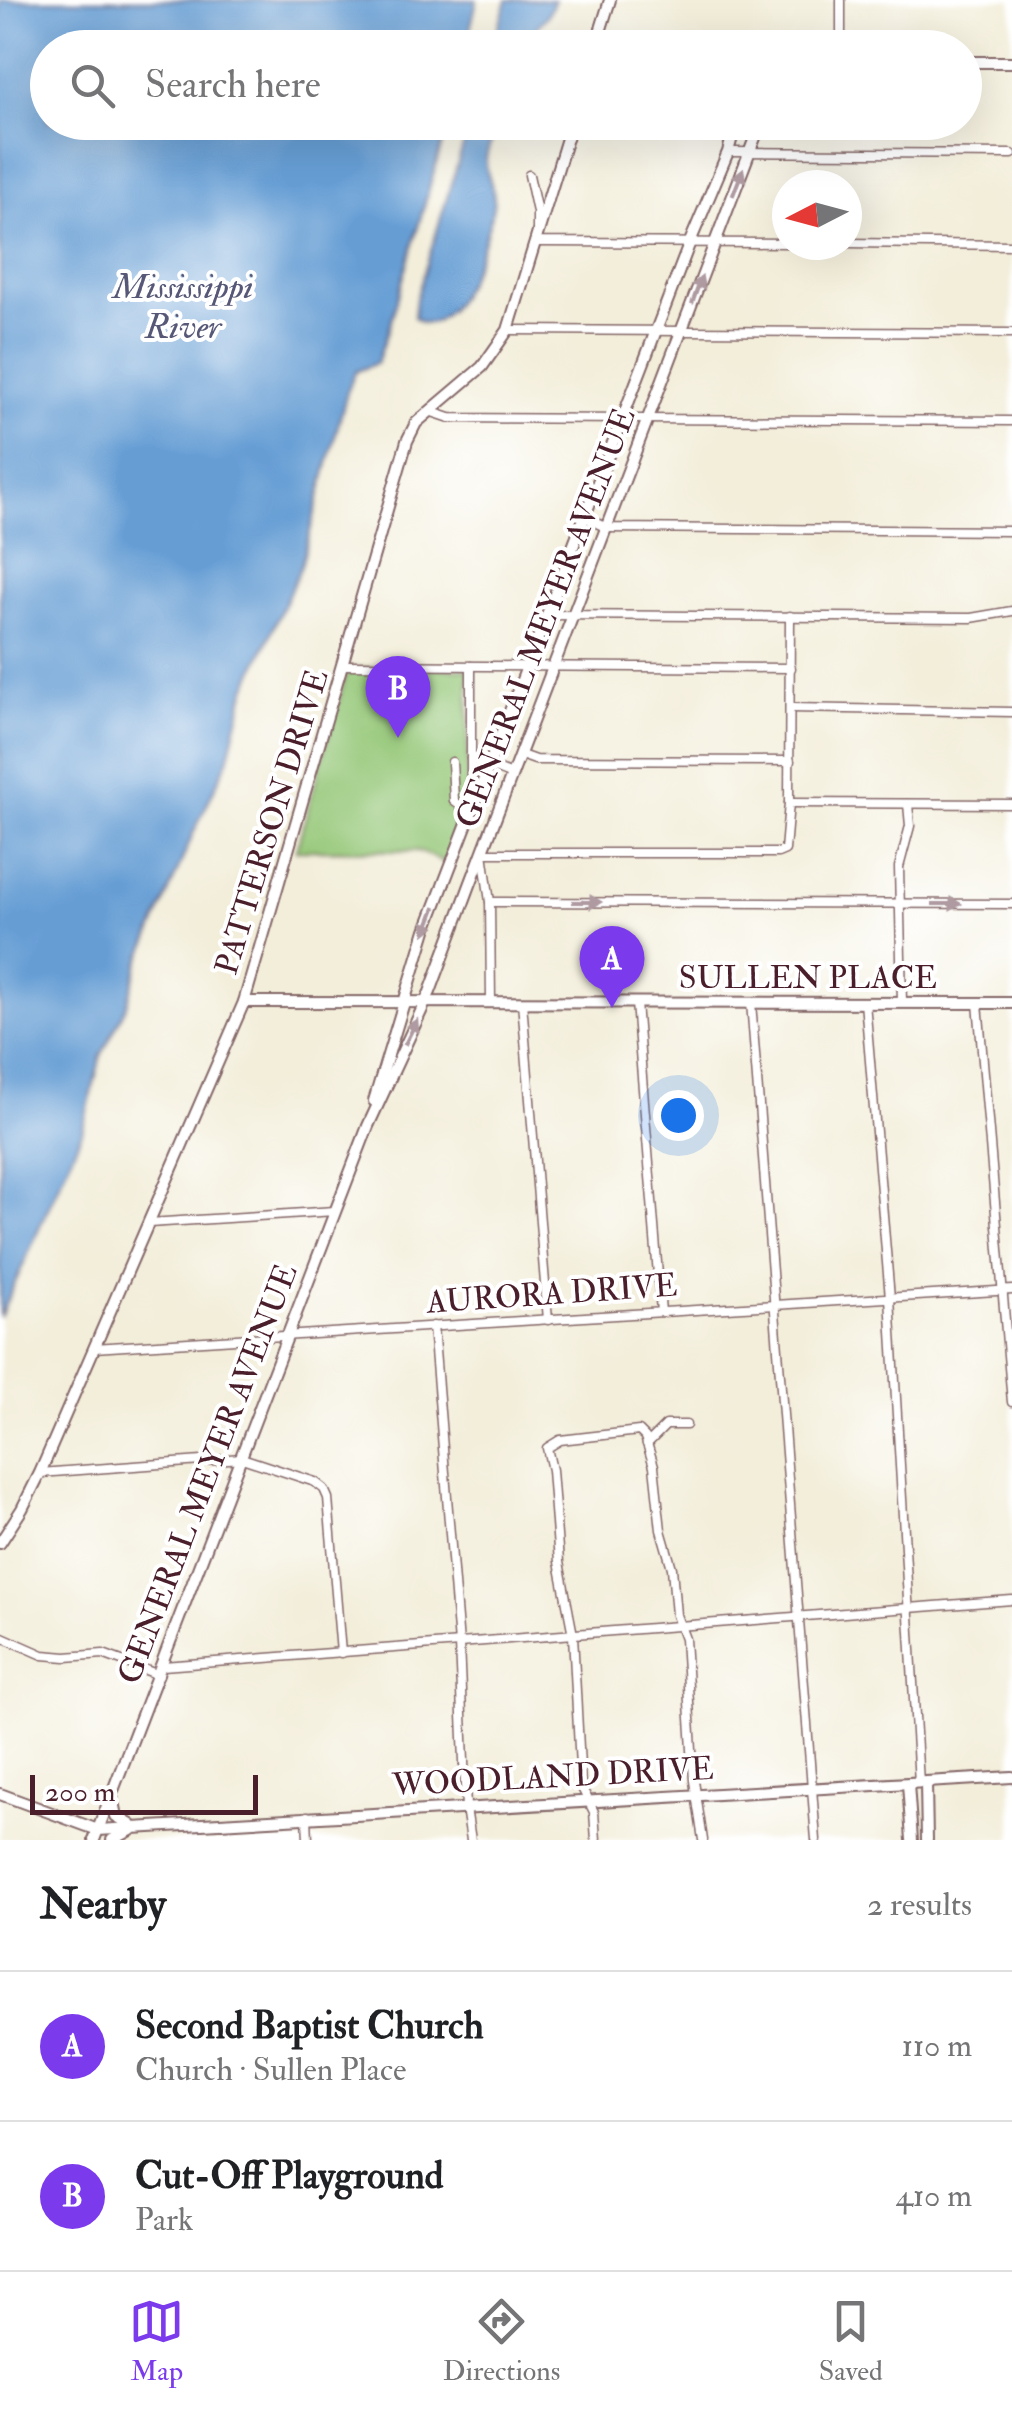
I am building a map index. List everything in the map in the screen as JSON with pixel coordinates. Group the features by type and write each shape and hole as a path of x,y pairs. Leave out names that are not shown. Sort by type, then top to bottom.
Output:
{"street":[{"path":"601,30 610,0"},
{"path":"841,0 841,30"},
{"path":"982,62 1012,62"},
{"name":"PATTERSON DRIVE","path":"0,1542 40,1472 244,1002 344,666 402,453 416,423 482,367 508,330 567,140"},
{"name":"GENERAL MEYER AVENUE","path":"368,1126 426,930 731,140"},
{"name":"GENERAL MEYER AVENUE","path":"96,1835 368,1126 449,948 754,140"},
{"path":"728,152 1012,154"},
{"path":"529,175 537,212 537,242 772,243"},
{"path":"862,243 1012,245"},
{"path":"508,330 1012,333"},
{"path":"432,412 450,418 1012,421"},
{"path":"586,518 607,528 1012,531"},
{"path":"548,615 970,618 1012,611"},
{"path":"491,1002 490,902 483,853 771,853 783,852 787,847 790,616"},
{"path":"344,666 790,668"},
{"path":"472,666 472,815"},
{"path":"791,708 1012,712"},
{"path":"521,755 535,760 790,761"},
{"path":"471,759 512,775"},
{"path":"452,762 454,801 472,815"},
{"path":"790,803 1012,804"},
{"path":"902,1003 899,867 910,826 908,804"},
{"path":"450,874 470,885"},
{"path":"490,902 1012,904"},
{"name":"SULLEN PLACE","path":"244,1002 1012,1003"},
{"path":"522,1002 548,1320"},
{"path":"636,1002 661,1312"},
{"path":"751,1002 816,1840"},
{"path":"865,1002 890,1298 918,1784 927,1840"},
{"path":"978,1002 1008,1290 1012,1402"},
{"path":"149,1223 335,1211"},
{"name":"AURORA DRIVE","path":"94,1348 1008,1290"},
{"path":"433,1326 471,1840"},
{"path":"647,1444 666,1426 686,1425"},
{"path":"596,1840 594,1812 581,1786 573,1636 547,1448 560,1440 638,1431 643,1433 654,1466 676,1615 685,1639 703,1840"},
{"path":"40,1472 242,1458 315,1482 324,1489 330,1515 341,1653"},
{"path":"0,1636 43,1655 103,1654 161,1670 1012,1600"},
{"name":"WOODLAND DRIVE","path":"96,1835 136,1827 307,1816 1012,1777"},
{"path":"912,1840 918,1784"},
{"path":"0,1794 96,1835"},
{"path":"112,1795 116,1816 136,1827"},
{"path":"307,1816 308,1840"},
{"path":"112,1840 136,1827"}],"green space":[{"path":"348,668 469,669 467,807 448,864 419,851 296,850"}],"water":[{"name":"Mississippi River","path":"0,0 477,0 470,30 30,30 30,140 443,140 377,363 355,372 347,392 301,566 245,691 228,760 138,966 127,1005 101,1056 82,1132 0,1317"},
{"path":"507,0 555,0 534,30 497,30"},
{"path":"465,140 492,140 486,159 494,197 492,211 468,280 443,317 428,323 414,317 416,299"}],"place":[{"name":"Cut-Off Playground","path":"398,738"},
{"name":"Second Baptist Church","path":"612,1008"}]}
